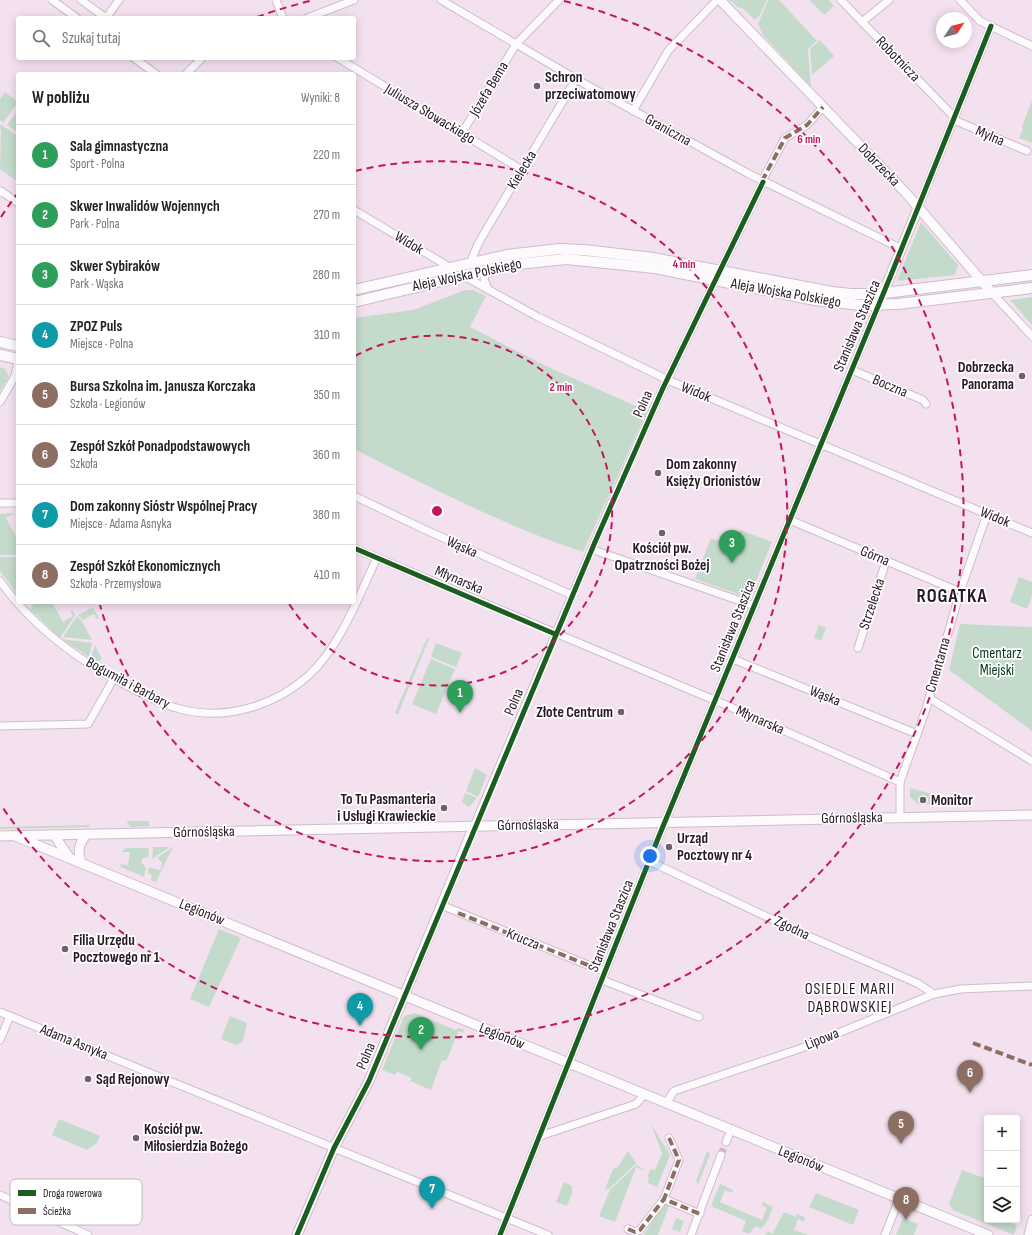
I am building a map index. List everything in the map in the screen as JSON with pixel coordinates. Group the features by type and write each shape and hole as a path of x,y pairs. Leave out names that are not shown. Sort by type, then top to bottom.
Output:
{"main road":[{"name":"Aleja Wojska Polskiego","path":"356,290 470,263 526,252 570,249 646,257 834,303 878,306 1032,288"},
{"name":"Aleja Wojska Polskiego","path":"356,302 488,269 538,260 581,260 655,268 717,275 851,294 884,293 1032,275"},
{"path":"0,342 16,346"},
{"path":"0,355 16,359"}],"street":[{"path":"52,0 74,16"},
{"path":"81,0 103,16"},
{"path":"107,16 119,0"},
{"path":"276,0 282,16"},
{"path":"312,16 354,0"},
{"name":"Graniczna","path":"441,0 576,79 762,181 902,249"},
{"name":"Józefa Bema","path":"462,133 516,44 560,0"},
{"path":"633,111 668,51 718,0"},
{"name":"Dobrzecka","path":"718,0 823,107 918,208 992,293 1032,336"},
{"name":"Robotnicza","path":"841,0 955,119"},
{"path":"862,22 889,0"},
{"path":"960,0 980,21 1032,46"},
{"name":"Stanisława Staszica","path":"500,1235 649,861 884,293 991,26"},
{"path":"136,60 150,72"},
{"path":"188,72 200,60"},
{"name":"Juliusza Słowackiego","path":"341,60 522,170"},
{"name":"Kielecka","path":"470,263 479,242 576,79"},
{"name":"Polna","path":"297,1235 334,1148 369,1081 474,826 591,549 668,380 762,181 785,138 807,125 823,107"},
{"name":"Mylna","path":"955,119 1027,151"},
{"path":"0,193 1,191 16,202"},
{"name":"Widok","path":"356,211 462,275 544,320 668,380 1032,533"},
{"path":"488,269 484,279 488,289"},
{"name":"Boczna","path":"852,370 922,400 926,404"},
{"path":"0,402 15,376 16,371"},
{"name":"Wąska","path":"356,497 428,532 572,595"},
{"path":"0,503 16,503"},
{"name":"Cmentarna","path":"900,817 900,782 929,698 960,592 987,514"},
{"name":"Górna","path":"790,520 960,592"},
{"name":"Młynarska","path":"356,549 716,701 900,782"},
{"path":"591,549 755,606"},
{"name":"Bogumiła i Barbary","path":"356,600 377,558"},
{"name":"Strzelecka","path":"858,648 886,561"},
{"name":"Bogumiła i Barbary","path":"0,581 16,601"},
{"name":"Bogumiła i Barbary","path":"19,604 53,639 86,662 162,703 188,711 207,713 227,712 251,708 269,701 302,682 326,656 335,643 354,604"},
{"name":"Wąska","path":"733,659 917,734"},
{"path":"0,726 88,724 114,678"},
{"path":"929,698 1032,761"},
{"name":"Górnośląska","path":"0,836 1032,815"},
{"path":"81,862 79,856 79,846 87,834"},
{"path":"52,852 54,835"},
{"path":"54,835 69,857"},
{"name":"Legionów","path":"15,836 988,1235"},
{"name":"Zgodna","path":"649,861 799,932 918,983 934,994"},
{"name":"Krucza","path":"441,906 605,972"},
{"path":"602,980 699,1017"},
{"name":"Lipowa","path":"666,1103 674,1091 799,1049 934,994 961,989 1032,986"},
{"name":"Adama Asnyka","path":"0,1012 548,1235"},
{"path":"0,1040 10,1016"},
{"path":"540,1136 636,1104 644,1095"},
{"path":"726,1142 731,1130"},
{"path":"628,1229 635,1232 640,1230 664,1199 679,1160 670,1138"},
{"path":"691,1235 721,1155"},
{"path":"0,1195 10,1200"},
{"path":"664,1199 700,1214"},
{"path":"885,1235 899,1199"},
{"path":"1028,1235 1032,1218"},
{"path":"66,1225 88,1235"}],"green space":[{"path":"729,0 767,0 759,16 755,20 744,9 737,7 733,2 737,1 731,2"},
{"path":"768,0 779,0 817,41 808,49 811,87 763,35 758,24"},
{"path":"809,0 829,0 834,6 824,15"},
{"path":"820,40 834,56 812,75 810,49"},
{"path":"5,92 16,100 16,105 3,123 0,120 0,99"},
{"path":"1032,101 1032,143 1019,138"},
{"path":"16,113 16,132 7,125"},
{"path":"0,124 16,135 16,181 0,169"},
{"path":"921,222 958,265 955,275 897,281"},
{"path":"465,290 473,290 486,296 470,327 548,367 647,411 583,552 495,518 356,450 356,318 413,310"},
{"path":"1032,297 1032,325 1010,300"},
{"path":"0,367 5,369 9,376 0,391"},
{"path":"15,513 6,518 16,536 16,555 0,555 0,514"},
{"path":"740,530 772,542 749,598 695,579 711,538 733,547"},
{"path":"0,557 16,557 16,592 0,571"},
{"path":"1019,577 1032,582 1032,596 1027,609 1010,602"},
{"path":"34,604 53,604 63,622 73,616 70,611 72,610 75,615 60,638 30,609"},
{"path":"93,607 99,618 97,619 94,614 83,620 78,615"},
{"path":"77,616 82,621 92,640 63,637"},
{"name":"Cmentarz Miejski","path":"960,624 1032,627 1032,731 949,670"},
{"path":"819,625 826,628 821,641 814,638"},
{"path":"427,638 429,639 398,714 395,713"},
{"path":"62,639 92,643 89,657"},
{"path":"436,643 462,653 456,667 431,657"},
{"path":"95,645 102,659 98,662 91,659"},
{"path":"431,659 455,669 436,714 412,704"},
{"path":"475,768 487,775 478,797 466,791"},
{"path":"910,788 943,797 941,805 918,804 910,797"},
{"path":"465,793 477,798 469,807 462,802"},
{"path":"126,821 148,821 150,826 131,827"},
{"path":"89,825 89,827 0,829 0,827"},
{"path":"153,847 170,847 152,859"},
{"path":"173,847 156,882 151,880 152,875 148,873 149,867 158,870 161,869 162,862 157,858"},
{"path":"125,848 149,848 148,857 143,858 141,862 146,868 144,877 121,867 120,864 128,865 130,852 122,852"},
{"path":"219,929 241,938 209,1007 190,999"},
{"path":"415,1013 455,1030 459,1028 464,1030 463,1033 459,1031 446,1061 442,1060 431,1090 410,1081 412,1078 397,1072 395,1075 382,1070 404,1016"},
{"path":"230,1016 247,1023 243,1041 236,1045 221,1039"},
{"path":"59,1119 100,1136 97,1143 87,1150 52,1135"},
{"path":"651,1124 670,1155 657,1187 648,1183 649,1178 647,1177 651,1169 655,1170 662,1153"},
{"path":"628,1151 636,1163 610,1188 605,1189 613,1169 618,1167"},
{"path":"707,1151 710,1154 698,1185 696,1181"},
{"path":"636,1165 646,1171 636,1167 615,1222 599,1216 610,1190 602,1191 611,1189"},
{"path":"962,1170 984,1178 984,1223 953,1210 949,1204"},
{"path":"564,1182 572,1186 572,1193 567,1206 556,1202"},
{"path":"720,1184 733,1190 732,1193 725,1190 720,1202 762,1220 767,1208 761,1205 763,1202 773,1207 768,1220 761,1229 756,1226 749,1234 742,1231 746,1221 711,1206"},
{"path":"816,1193 859,1210 853,1225 809,1207"},
{"path":"663,1203 669,1206 658,1235 644,1235"},
{"path":"784,1212 796,1217 797,1214 805,1217 804,1222 798,1219 794,1230 808,1235 765,1235 768,1231 772,1234"},
{"path":"676,1218 684,1221 680,1232 672,1229"},
{"path":"903,1218 918,1224 914,1235 896,1235"},
{"path":"985,1223 1011,1223 1017,1225 1014,1235"}],"tunnel":[{"path":"721,1155 726,1142"}],"marked path":[{"path":"762,181 785,138 807,125 823,107"},
{"path":"458,913 605,972"},
{"path":"973,1043 1032,1065"},
{"path":"669,1138 679,1160 664,1199 700,1214"},
{"path":"628,1229 635,1232 640,1230 664,1199"}],"cycle path":[{"path":"500,1235 659,836 891,275 991,26"},
{"path":"297,1235 334,1148 369,1081 595,542 663,388 763,182"},
{"path":"356,549 555,634"}],"place":[{"name":"Schron przeciwatomowy","path":"537,86"},
{"name":"Dobrzecka Panorama","path":"1022,376"},
{"name":"Dom zakonny Księży Orionistów","path":"658,473"},
{"name":"Kościół pw. Opatrzności Bożej","path":"662,533"},
{"name":"Skwer Sybiraków","path":"732,563"},
{"name":"Złote Centrum","path":"621,712"},
{"name":"Sala gimnastyczna","path":"460,713"},
{"name":"Monitor","path":"923,800"},
{"name":"To Tu Pasmanteria i Usługi Krawieckie","path":"444,808"},
{"name":"Urząd Pocztowy nr 4","path":"669,847"},
{"name":"Filia Urzędu Pocztowego nr 1","path":"65,949"},
{"name":"ZPOZ Puls","path":"360,1026"},
{"name":"Skwer Inwalidów Wojennych","path":"421,1050"},
{"name":"Sąd Rejonowy","path":"88,1079"},
{"name":"Zespół Szkół Ponadpodstawowych","path":"970,1093"},
{"name":"Kościół pw. Miłosierdzia Bożego","path":"136,1138"},
{"name":"Bursa Szkolna im. Janusza Korczaka","path":"901,1144"},
{"name":"Dom zakonny Sióstr Wspólnej Pracy","path":"432,1209"},
{"name":"Zespół Szkół Ekonomicznych","path":"906,1220"}],"district":[{"name":"ROGATKA","path":"952,596"},
{"name":"OSIEDLE MARII DĄBROWSKIEJ","path":"850,998"}]}
